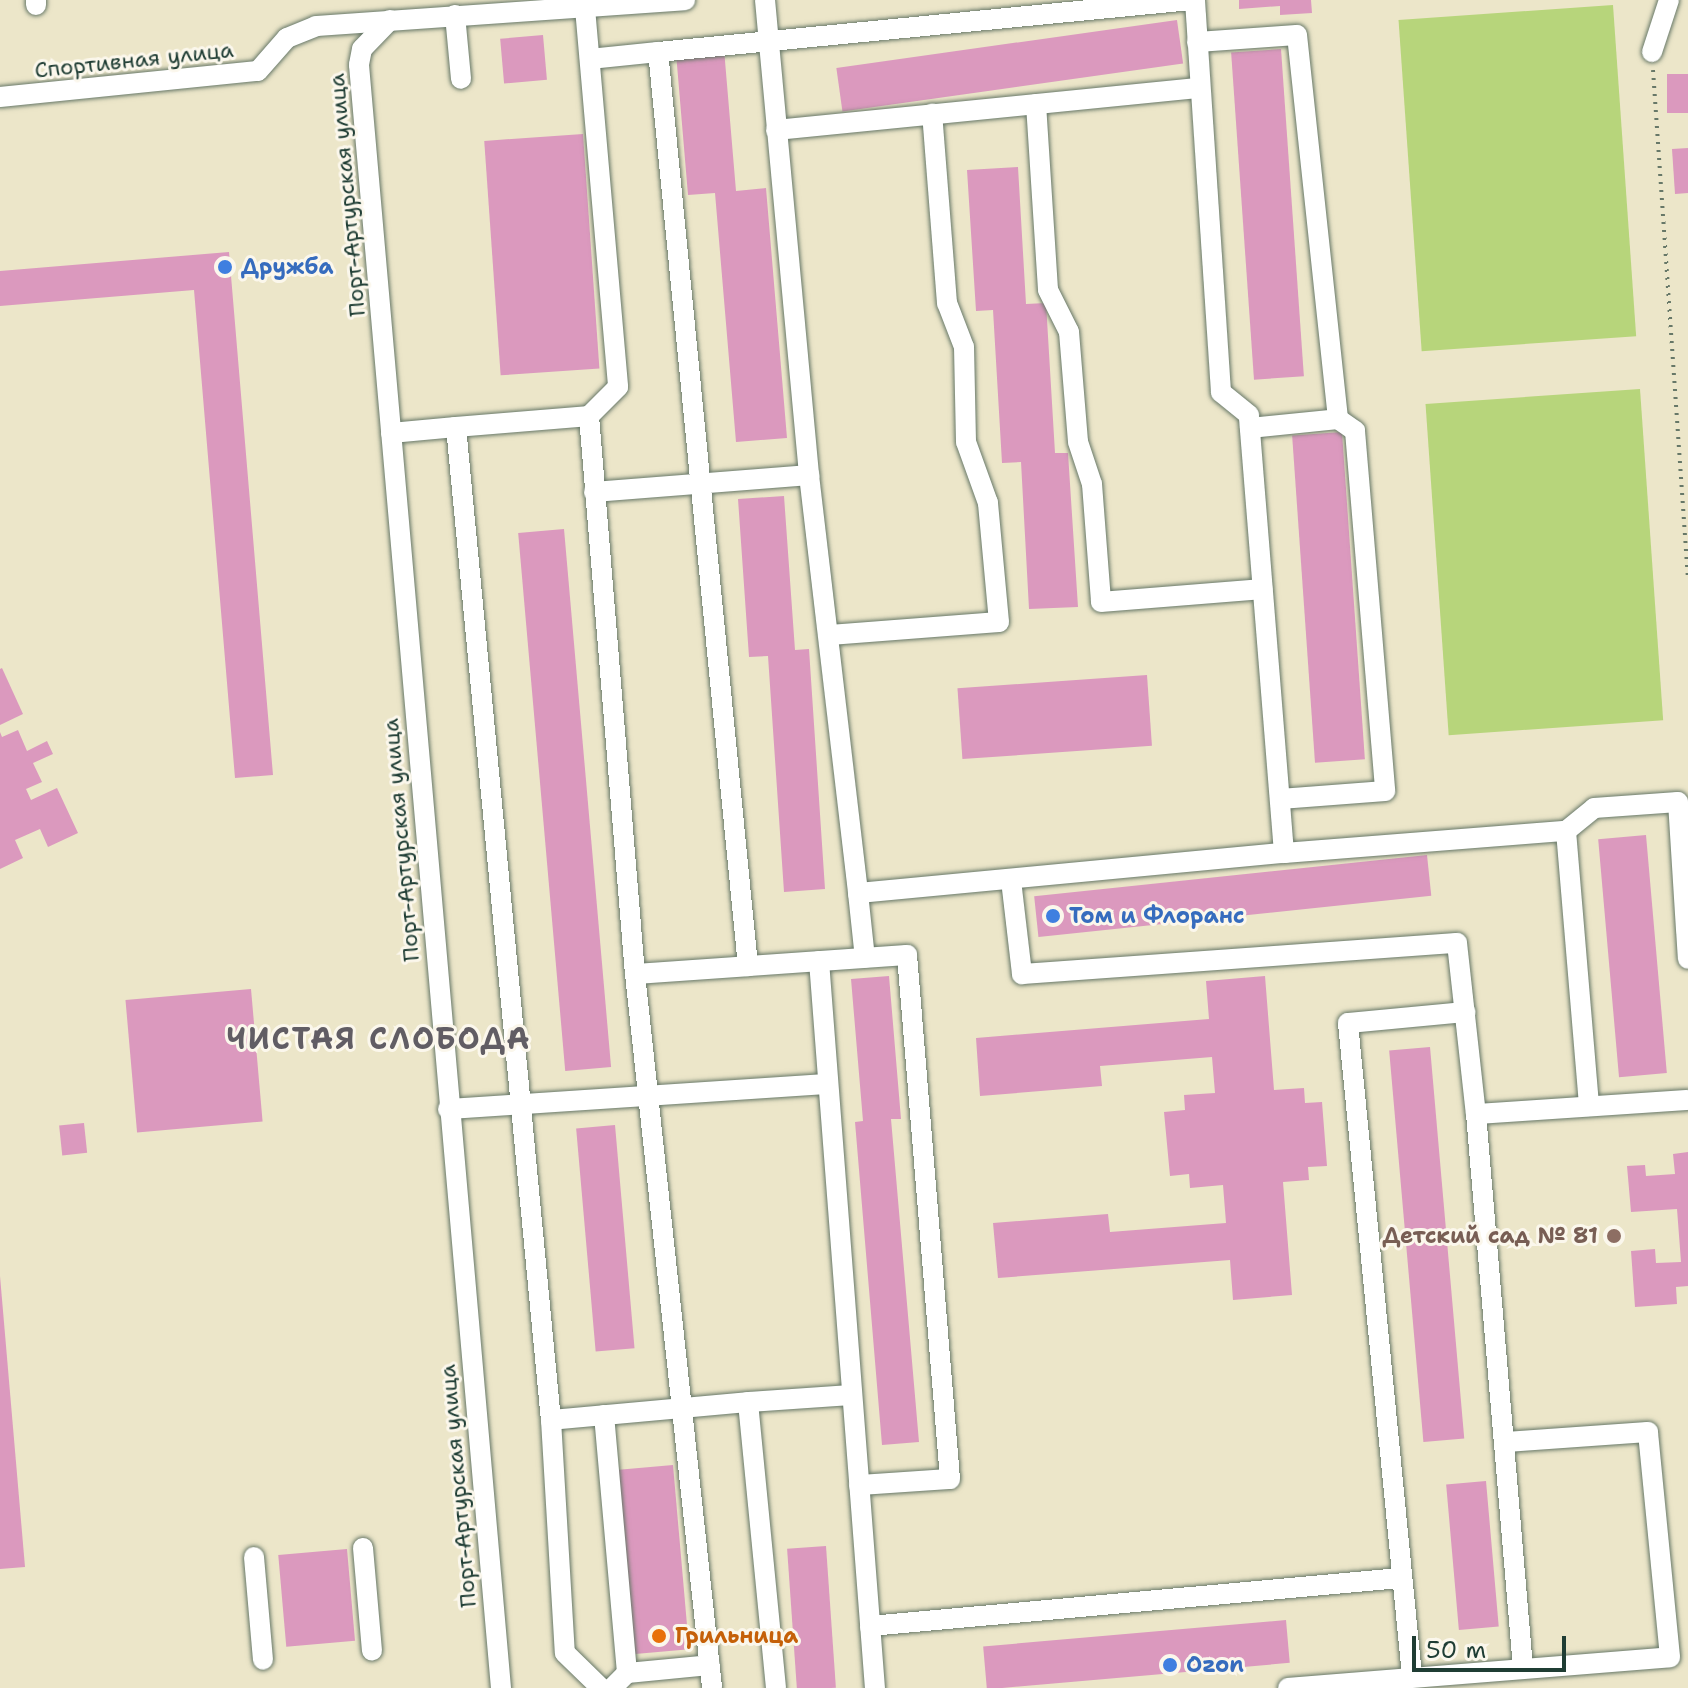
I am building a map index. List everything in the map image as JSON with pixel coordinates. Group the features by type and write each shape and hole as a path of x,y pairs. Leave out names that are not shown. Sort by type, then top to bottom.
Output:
{"street":[{"name":"Спортивная улица","path":"0,97 258,71 287,38 316,26 390,10 455,15 685,0"},
{"path":"765,0 809,475 830,635 865,958"},
{"path":"590,59 1193,0 1221,392 1249,415 1284,853"},
{"path":"1652,52 1669,0"},
{"path":"391,433 589,416 618,387 585,8"},
{"name":"Порт-Артурская улица","path":"390,10 362,49 359,65 501,1688"},
{"path":"455,15 461,79"},
{"path":"1197,42 1297,35 1338,419"},
{"path":"658,52 748,966"},
{"path":"776,130 1200,88"},
{"path":"1036,104 1048,290 1069,332 1078,442 1092,484 1101,602 1262,589"},
{"path":"830,635 999,622 988,503 966,442 964,347 947,303 932,114"},
{"path":"589,416 635,974 712,1688"},
{"path":"1250,428 1338,419 1355,431 1385,791 1280,799"},
{"path":"456,427 551,1420 565,1653 601,1688"},
{"path":"594,492 701,481 809,475"},
{"path":"858,893 1284,853 1566,831 1594,808 1683,802 1688,959"},
{"path":"1566,831 1589,1106"},
{"path":"1011,880 1022,974 1457,943 1476,1114 1523,1668"},
{"path":"635,974 907,955 950,1479 859,1485"},
{"path":"819,961 875,1688"},
{"path":"1412,1676 1348,1023 1465,1012"},
{"path":"448,1109 648,1093 827,1084"},
{"path":"1476,1114 1688,1100"},
{"path":"551,1420 852,1395"},
{"path":"748,1402 776,1688"},
{"path":"604,1415 620,1681 710,1665"},
{"path":"1288,1688 1679,1657 1648,1432 1505,1442"},
{"path":"363,1548 372,1651"},
{"path":"254,1557 263,1660"},
{"path":"870,1626 1401,1578"}],"path":[{"path":"1652,52 1688,580"}],"green space":[{"path":"1613,5 1636,336 1422,351 1399,20"},
{"path":"1640,389 1663,720 1449,735 1426,404"}],"building":[{"path":"1239,0 1311,0 1312,13 1280,15 1280,6 1239,9"},
{"path":"1177,20 1183,64 842,111 836,68"},
{"path":"543,35 547,80 504,84 500,39"},
{"path":"724,49 736,191 766,188 787,438 736,442 715,193 688,195 676,53"},
{"path":"1281,49 1304,376 1254,380 1231,52"},
{"path":"1667,74 1688,74 1688,113 1667,113"},
{"path":"583,134 599,368 501,375 484,141"},
{"path":"1688,148 1688,193 1675,194 1672,149"},
{"path":"1018,167 1026,304 1046,303 1055,453 1068,453 1078,607 1029,609 1021,462 1002,463 993,310 976,311 967,170"},
{"path":"229,252 273,775 235,778 194,290 0,306 0,271"},
{"path":"1342,432 1365,759 1315,763 1292,435"},
{"path":"784,496 795,650 809,649 825,889 784,892 768,656 749,657 738,499"},
{"path":"564,529 611,1067 565,1071 518,533"},
{"path":"0,669 23,714 0,725"},
{"path":"1147,675 1152,746 962,759 957,688"},
{"path":"18,730 27,751 47,741 53,754 33,763 42,782 26,789 31,800 57,788 78,833 48,847 40,829 15,840 23,858 0,869 0,732 2,737"},
{"path":"1646,835 1667,1073 1619,1077 1598,839"},
{"path":"1427,855 1431,896 1038,937 1034,896"},
{"path":"889,976 901,1119 891,1119 919,1442 882,1445 855,1122 863,1121 851,979"},
{"path":"1265,976 1274,1090 1304,1088 1305,1103 1322,1102 1327,1166 1308,1167 1309,1180 1283,1182 1292,1295 1233,1300 1230,1260 998,1278 993,1223 1108,1214 1110,1232 1226,1223 1223,1185 1190,1188 1189,1174 1170,1176 1164,1112 1185,1110 1184,1095 1215,1093 1212,1057 1100,1066 1102,1086 980,1096 976,1038 1209,1019 1206,981"},
{"path":"251,989 263,1121 137,1132 125,1000"},
{"path":"1430,1047 1464,1439 1423,1442 1389,1051"},
{"path":"84,1123 87,1153 62,1155 59,1126"},
{"path":"615,1125 635,1348 596,1352 576,1128"},
{"name":"Детский сад № 81","path":"1688,1152 1688,1286 1676,1287 1677,1304 1635,1307 1631,1251 1655,1249 1656,1263 1681,1262 1677,1209 1631,1212 1627,1166 1645,1165 1646,1176 1675,1174 1673,1154"},
{"path":"0,1276 25,1567 0,1569"},
{"path":"673,1465 689,1649 632,1654 616,1470"},
{"path":"1486,1481 1499,1626 1459,1630 1446,1484"},
{"path":"826,1546 836,1688 797,1688 787,1549"},
{"path":"347,1549 355,1641 286,1647 278,1555"},
{"path":"1286,1620 1290,1663 987,1688 983,1646"}],"place":[{"name":"Дружба","path":"225,267"},
{"name":"Том и Флоранс","path":"1053,916"},
{"name":"Детский сад № 81","path":"1614,1236"},
{"name":"Грильница","path":"659,1636"},
{"name":"Ozon","path":"1170,1665"}],"district":[{"name":"ЧИСТАЯ СЛОБОДА","path":"379,1039"}]}
